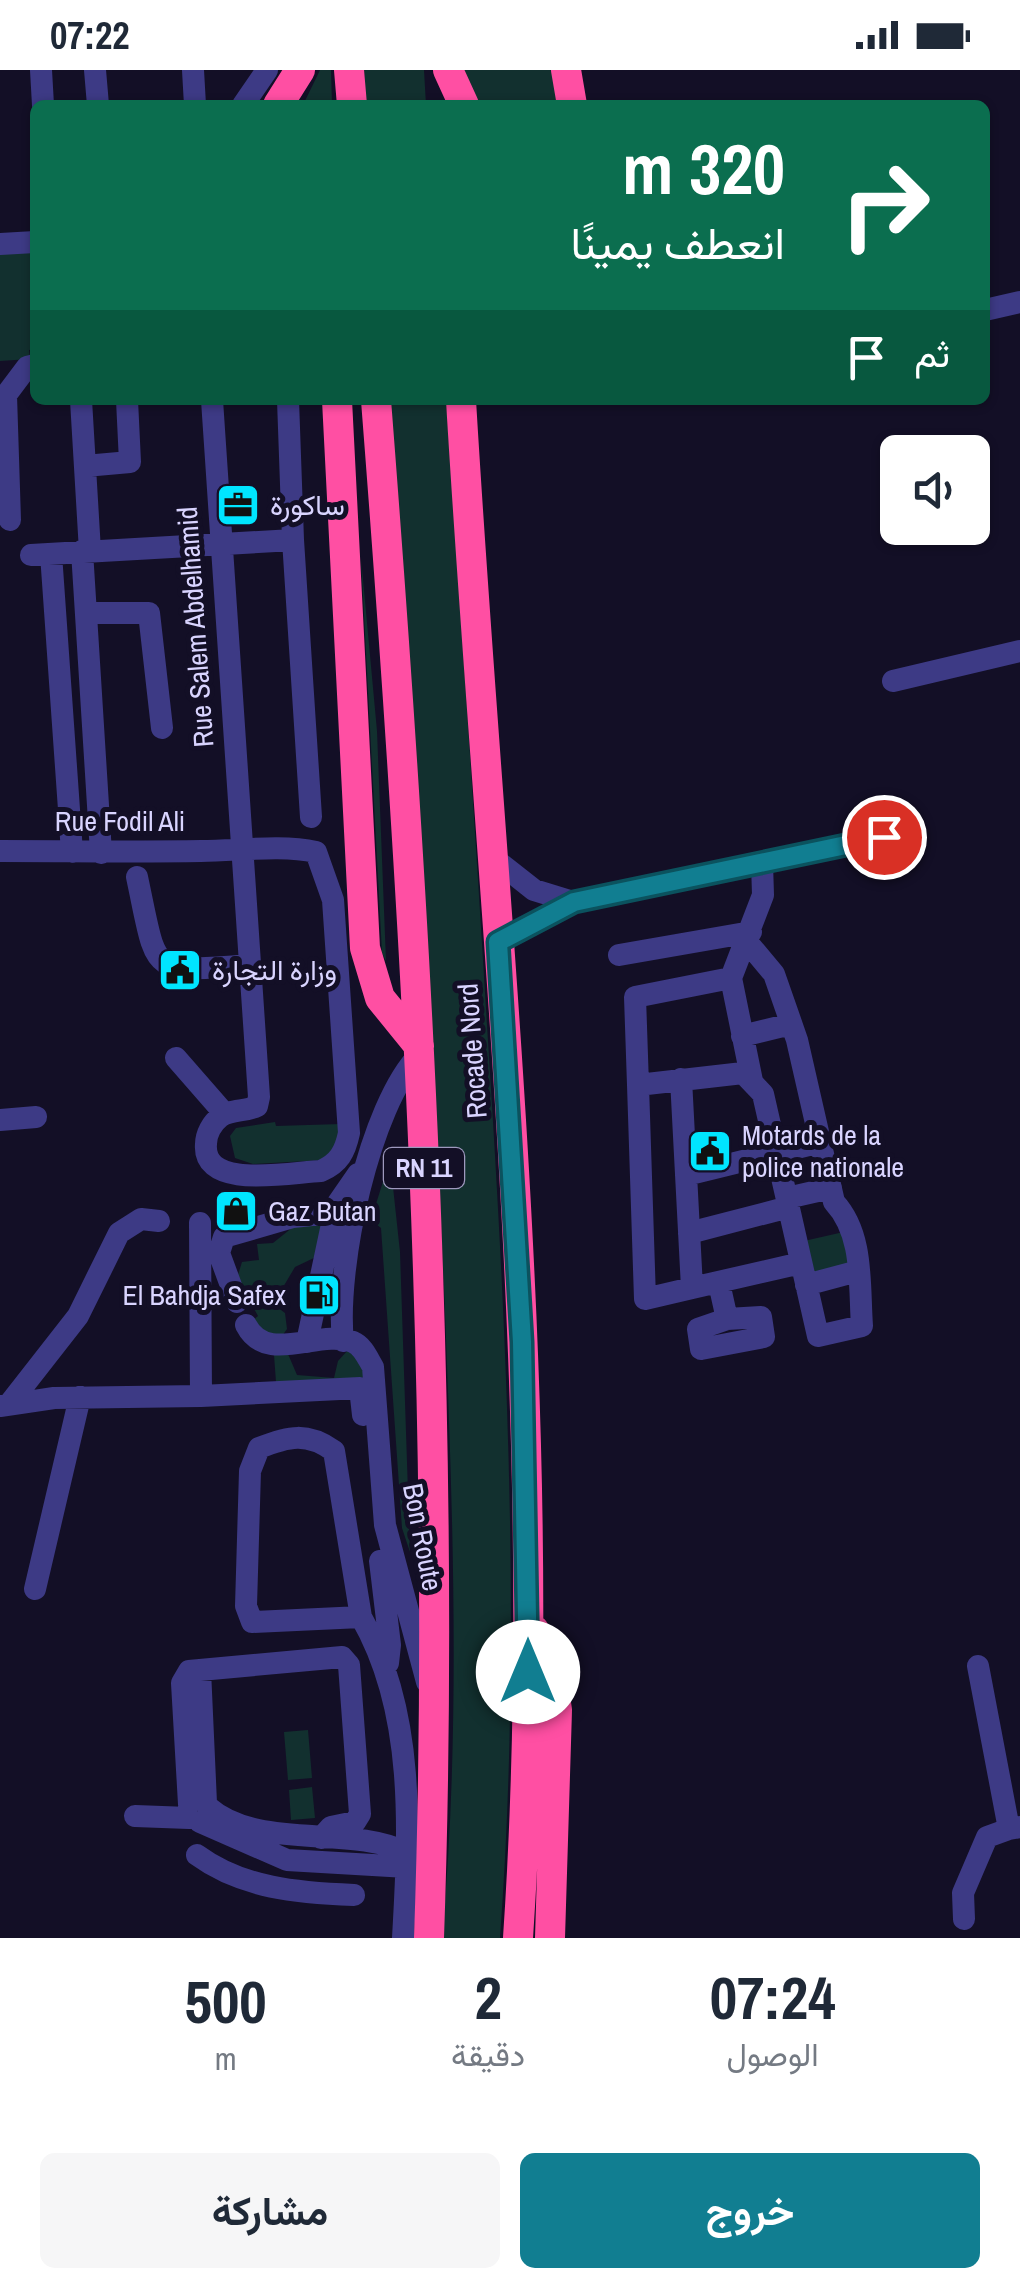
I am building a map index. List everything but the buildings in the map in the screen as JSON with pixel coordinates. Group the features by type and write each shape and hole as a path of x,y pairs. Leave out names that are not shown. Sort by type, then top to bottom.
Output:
{"highway":[{"path":"281,100 300,70"},
{"path":"299,100 315,70"},
{"path":"349,70 352,100"},
{"path":"441,70 443,100"},
{"path":"448,70 462,100"},
{"path":"566,70 571,100"},
{"path":"577,70 580,100"},
{"path":"337,405 365,948 380,998 420,1050"},
{"path":"348,577 375,405"},
{"name":"Rocade Nord","path":"376,405 420,1050 433,1422 437,1714 429,1938"},
{"name":"Rocade Nord","path":"462,409 522,1342 528,1613 518,1938"},
{"path":"528,1613 552,1675 557,1710 550,1938"}],"street":[{"path":"41,70 43,100"},
{"path":"95,70 98,100"},
{"path":"193,70 195,100"},
{"path":"247,100 267,70"},
{"path":"0,244 30,242"},
{"path":"990,309 1020,302"},
{"path":"10,520 6,395 30,366"},
{"path":"81,405 86,612 102,853"},
{"path":"85,466 130,462 127,405"},
{"name":"Rue Salem Abdelhamid","path":"212,405 259,1097 257,1106 250,1110 224,1113"},
{"path":"288,405 312,816"},
{"path":"72,852 41,555 293,540"},
{"path":"86,612 149,612 162,728"},
{"path":"892,681 1020,651"},
{"path":"498,942 574,902 884,837"},
{"name":"Rue Fodil Ali","path":"0,851 316,852 334,900 349,1133 345,1150 334,1165 321,1171 230,1176 211,1165 206,1155 209,1131 224,1113"},
{"path":"492,857 534,890 574,902"},
{"path":"750,938 774,974 792,1024 831,1188 856,1244 862,1326 818,1336 776,1153 742,1036 731,978 750,938 763,894 762,863"},
{"path":"137,876 152,949 165,965 176,971 249,964"},
{"path":"620,955 750,938"},
{"path":"672,946 679,987"},
{"path":"731,978 634,997 645,1299 719,1282 858,1271"},
{"path":"742,1036 792,1024"},
{"path":"303,1217 332,1201 399,1079 420,1050"},
{"path":"176,1058 224,1113"},
{"path":"638,1085 743,1074 758,1090 808,1088"},
{"path":"681,1079 692,1288"},
{"path":"246,1325 251,1335 268,1344 343,1341 342,1285 371,1149 388,1102"},
{"path":"0,1120 36,1117"},
{"path":"642,1191 686,1182 820,1142"},
{"path":"640,1145 684,1143"},
{"path":"307,1342 335,1210 371,1149"},
{"path":"643,1242 689,1236 831,1188"},
{"path":"237,1302 219,1253 222,1241 231,1233 335,1210"},
{"path":"5,1404 78,1316 119,1232 141,1219 160,1221"},
{"path":"200,1223 202,1396"},
{"path":"719,1282 727,1319"},
{"name":"Bon Route","path":"343,1341 358,1346 373,1368 385,1525 437,1714"},
{"path":"5,1404 80,1397 360,1388 390,1645 386,1677"},
{"path":"35,1589 80,1397"},
{"path":"360,1617 252,1622 246,1606 249,1488 250,1471 260,1448 287,1437 314,1437 334,1451 360,1617 386,1677 409,1810 403,1938"},
{"path":"198,1811 192,1697 183,1678 189,1671 338,1657 348,1662 360,1814 352,1824 331,1827 289,1859"},
{"path":"964,1919 963,1893 987,1837 1014,1828 978,1666"},
{"path":"319,1837 382,1830 409,1810"},
{"path":"198,1811 289,1859 407,1860"},
{"path":"135,1816 198,1811 276,1831 380,1840 407,1860"},
{"path":"276,1831 289,1859 284,1889"},
{"path":"196,1855 232,1878 284,1889 354,1895"}],"green space":[{"path":"320,70 331,70 332,100 305,100"},
{"path":"364,70 424,70 426,100 366,100"},
{"path":"457,70 551,70 556,80 556,100 472,100"},
{"path":"30,252 30,359 0,361 0,254"},
{"path":"388,405 446,405 506,1377 510,1714 500,1938 442,1938 452,1782 453,1546 427,970"},
{"path":"361,558 377,731 386,961 382,953"},
{"path":"275,1122 276,1126 341,1124 343,1139 325,1160 253,1164 235,1158 230,1136 236,1128"},
{"path":"390,1159 400,1252 410,1552 402,1528 381,1228 371,1220"},
{"path":"329,1223 318,1256 295,1267 273,1304 285,1313 287,1329 282,1336 270,1335 252,1321 258,1316 237,1278 242,1262 259,1260 257,1244 273,1243 293,1227"},
{"path":"848,1231 855,1264 811,1274 804,1241"},
{"path":"348,1350 374,1377 276,1382 274,1355 288,1354 297,1375 334,1378 338,1361"},
{"path":"308,1730 312,1778 288,1780 284,1732"},
{"path":"312,1787 315,1818 291,1820 289,1790"}],"place":[{"name":"ساكورة","path":"238,505"},
{"name":"وزارة التجارة","path":"180,970"},
{"name":"Motards de la police nationale","path":"710,1151"},
{"name":"Gaz Butan","path":"236,1211"},
{"name":"El Bahdja Safex","path":"319,1295"}],"route":[{"path":"528,1672 522,1342 498,942 574,902 884,837"}]}
